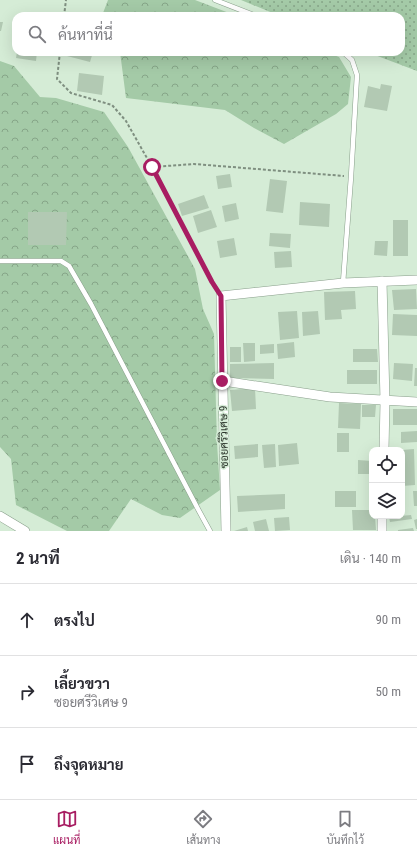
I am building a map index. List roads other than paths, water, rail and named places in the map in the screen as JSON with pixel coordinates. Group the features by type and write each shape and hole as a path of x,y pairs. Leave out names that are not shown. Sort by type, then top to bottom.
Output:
{"street":[{"path":"343,283 417,280"},
{"path":"382,281 385,401 384,447"},
{"name":"ซอยศรีวิเศษ 9","path":"226,531 221,296 343,283"},
{"path":"222,381 330,397 417,402"},
{"path":"0,516 25,531"},
{"path":"382,519 382,531"}],"lane":[{"path":"215,0 246,12"},
{"path":"343,283 357,75 352,60 348,56"},
{"path":"0,261 61,261 69,266 91,304 198,511 210,531"}]}
